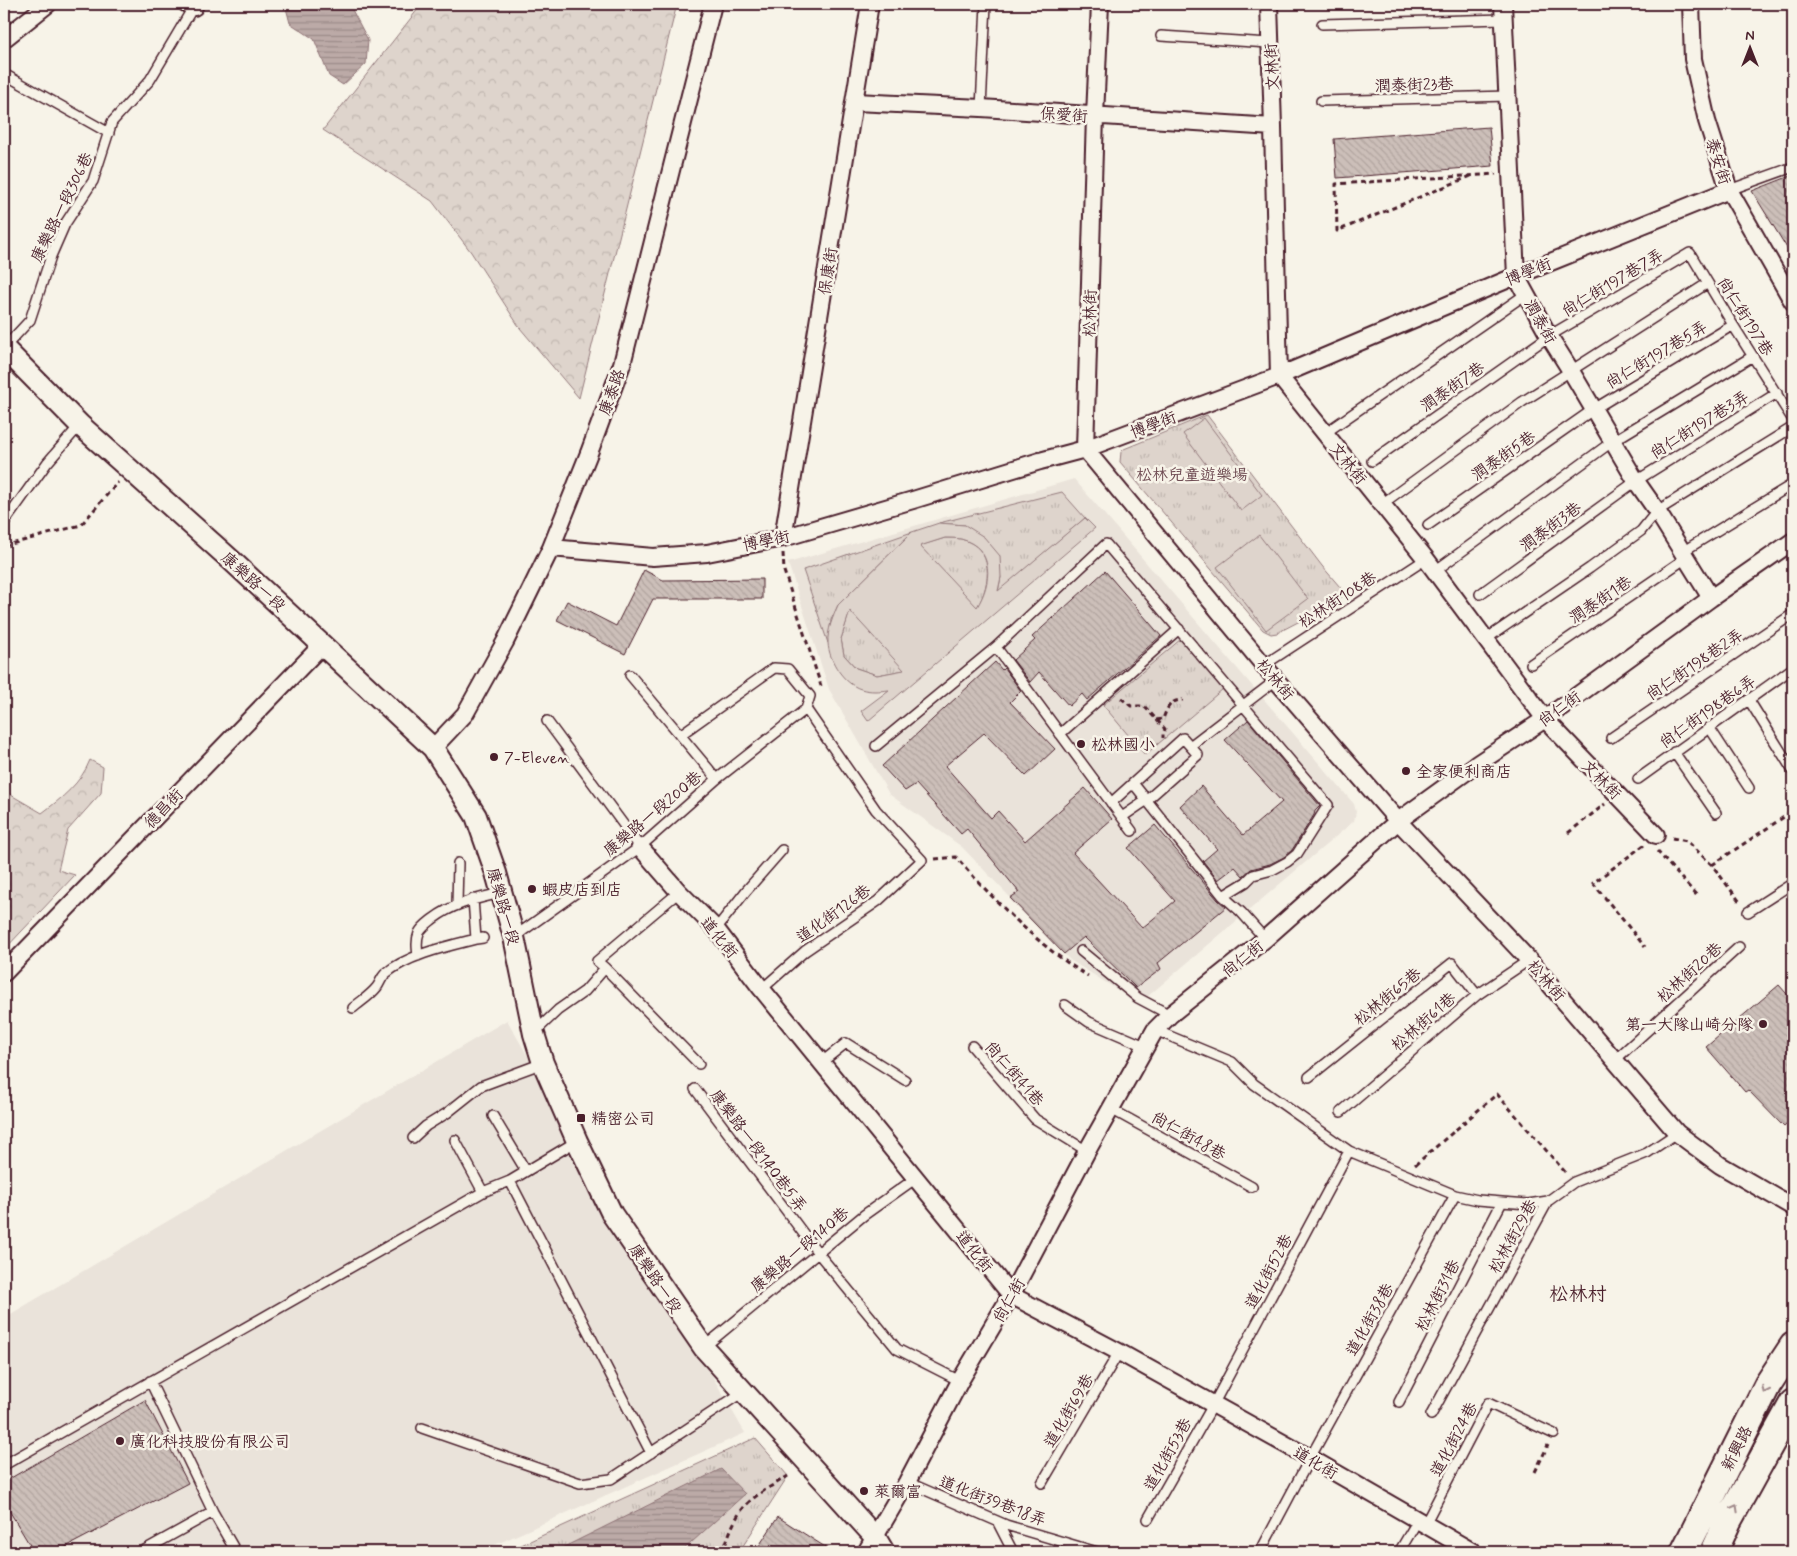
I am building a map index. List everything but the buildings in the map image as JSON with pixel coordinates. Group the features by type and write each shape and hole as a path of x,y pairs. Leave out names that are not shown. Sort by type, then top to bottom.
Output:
{"main road":[{"name":"新興路","path":"1684,1552 1768,1384 1792,1349"},
{"name":"新興路","path":"1714,1552 1728,1521 1793,1402"}],"street":[{"path":"5,36 48,4"},
{"name":"康泰路","path":"434,748 465,714 505,642 551,548 622,364 713,4"},
{"name":"保康街","path":"783,538 870,4"},
{"name":"松林街","path":"1100,4 1086,449 1276,680 1398,821 1529,960 1677,1133 1720,1165 1793,1207"},
{"name":"文林街","path":"1269,4 1279,376 1430,565 1545,719 1617,794 1652,838"},
{"name":"泰安街","path":"1691,4 1693,59 1707,121 1729,190 1793,302"},
{"name":"潤泰街","path":"1504,11 1516,276 1549,336 1636,481 1658,510 1711,598"},
{"name":"保愛街","path":"855,102 981,108 1273,127"},
{"name":"博學街","path":"551,548 653,557 707,553 783,538 1086,449 1279,376 1516,276 1729,190"},
{"name":"康樂路一段","path":"4,348 80,425 323,644 434,748 476,816 514,937 534,1034 544,1063 577,1141 612,1214 704,1348 744,1392 875,1547"},
{"name":"尚仁街","path":"875,1547 960,1381 1011,1295 1087,1151 1155,1030 1265,939 1398,821 1477,764 1545,719 1711,598 1793,541"},
{"name":"德昌街","path":"4,973 323,644"},
{"name":"道化街","path":"640,847 679,892 716,929 762,989 1011,1295 1119,1352 1310,1458 1473,1552"}],"lane":[{"path":"981,108 986,4"},
{"name":"康樂路一段306巷","path":"4,348 30,320 50,256 65,224 93,181 112,122 150,80 192,5"},
{"path":"1322,24 1504,11"},
{"path":"1162,36 1270,43"},
{"path":"4,74 109,133"},
{"name":"潤泰街23巷","path":"1321,101 1508,96"},
{"path":"1729,190 1793,167"},
{"name":"尚仁街197巷","path":"1690,253 1793,420"},
{"name":"尚仁街197巷7弄","path":"1549,336 1690,253"},
{"path":"1382,504 1522,402 1708,283"},
{"path":"1325,433 1526,294"},
{"name":"尚仁街197巷5弄","path":"1594,409 1733,325"},
{"name":"潤泰街7巷","path":"1372,461 1549,336"},
{"name":"松林街108巷","path":"1264,665 1430,565 1613,441 1753,356"},
{"name":"尚仁街197巷3弄","path":"1636,481 1777,393"},
{"name":"潤泰街5巷","path":"1428,525 1594,409"},
{"path":"4,524 48,464 80,425"},
{"path":"1486,639 1642,530 1658,510 1793,427"},
{"name":"潤泰街3巷","path":"1480,594 1636,481"},
{"name":"潤泰街1巷","path":"1531,664 1684,555 1793,484"},
{"path":"876,746 996,647 1106,544 1328,805 1297,854 1288,862 1272,870 1253,875 1246,882 1223,896"},
{"name":"尚仁街198巷2弄","path":"1611,738 1793,614"},
{"path":"1060,734 1179,629"},
{"path":"996,647 1132,831"},
{"path":"680,735 774,668 788,669 810,696 806,709 876,810 922,860"},
{"name":"尚仁街198巷6弄","path":"1638,779 1793,668"},
{"path":"630,675 716,779"},
{"path":"1190,746 1276,680"},
{"path":"1749,700 1793,771"},
{"name":"康樂路一段200巷","path":"514,937 640,847 716,779 806,709"},
{"path":"547,720 640,847"},
{"path":"1709,727 1749,788"},
{"path":"1111,803 1183,738 1198,755 1147,800 1122,817"},
{"path":"1674,752 1716,813"},
{"path":"1133,783 1223,896 1242,912 1265,939"},
{"path":"716,929 782,850"},
{"name":"道化街126巷","path":"762,989 805,952 878,901 922,860"},
{"path":"457,904 458,863"},
{"path":"1748,912 1793,884"},
{"path":"679,892 597,961 699,1064"},
{"path":"418,956 416,946 419,933 426,924 457,904 501,893"},
{"path":"353,1008 371,994 383,976 403,961 480,938 473,899"},
{"name":"松林街20巷","path":"1615,1060 1739,947"},
{"path":"1081,950 1138,998 1170,1016"},
{"name":"松林街61巷","path":"1341,1112 1476,996 1529,960"},
{"name":"松林街65巷","path":"1309,1077 1452,963 1476,996"},
{"path":"534,1034 558,1010 585,990 605,968"},
{"path":"1065,1005 1089,1022 1145,1046"},
{"path":"1155,1030 1232,1062 1254,1084 1349,1151 1455,1195 1478,1200 1528,1204 1548,1201"},
{"path":"822,1062 846,1043 905,1080"},
{"name":"尚仁街41巷","path":"972,1046 1035,1119 1087,1151"},
{"path":"413,1138 426,1126 447,1113 481,1086 544,1063"},
{"name":"康樂路一段140巷5弄","path":"695,1089 818,1252 897,1349 960,1381"},
{"name":"尚仁街48巷","path":"1111,1109 1252,1187"},
{"path":"493,1116 526,1171"},
{"name":"松林街29巷","path":"1431,1415 1548,1201 1574,1182 1647,1153 1677,1133"},
{"path":"455,1140 483,1192"},
{"path":"4,1466 483,1192 510,1181 577,1141"},
{"name":"道化街52巷","path":"1212,1405 1349,1151"},
{"name":"康樂路一段140巷","path":"704,1348 864,1215 916,1178"},
{"path":"510,1181 651,1453"},
{"name":"道化街38巷","path":"1260,1552 1455,1195"},
{"name":"松林街31巷","path":"1398,1402 1502,1202"},
{"name":"道化街69巷","path":"1042,1484 1119,1352"},
{"path":"150,1381 213,1512 236,1552"},
{"path":"422,1428 580,1484 611,1478 744,1392"},
{"name":"道化街24巷","path":"1421,1523 1488,1403 1554,1434"},
{"name":"道化街53巷","path":"1148,1518 1212,1405"},
{"name":"道化街39巷18弄","path":"907,1482 997,1521 1097,1552"},
{"path":"141,1552 213,1512"},
{"path":"997,1521 1013,1552"},
{"path":"1399,1552 1421,1523"}],"path":[{"path":"1472,176 1337,231 1336,184 1472,176 1511,174"},
{"path":"4,546 81,525 129,469"},
{"path":"783,538 784,571 823,693 806,709"},
{"path":"1110,690 1132,706 1144,706 1165,729 1163,738 1170,750"},
{"path":"1156,720 1163,719 1166,708 1172,702 1183,700"},
{"path":"1568,833 1617,794"},
{"path":"1712,865 1793,811"},
{"path":"1652,838 1698,897"},
{"path":"1645,947 1593,883 1652,838 1687,841 1712,865 1748,912"},
{"path":"922,860 956,857 984,889 1024,926 1069,964 1093,979"},
{"path":"1405,1173 1497,1094 1574,1182"},
{"path":"1535,1472 1554,1434"},
{"path":"723,1552 731,1529 745,1506 763,1491 788,1476"}],"shaded area":[{"path":"285,4 349,4 368,40 366,64 343,85 329,76 314,39 290,23"},
{"name":"松林國小","path":"1074,479 1354,804 1356,812 1354,821 1147,997 1129,997 1070,960 962,847 889,794 829,689 788,563"},
{"path":"507,1020 745,1433 479,1552 13,1552 4,1545 4,1318"},
{"path":"721,1469 745,1494 681,1552 554,1552"}],"green space":[{"path":"422,4 677,4 579,398 520,328 471,252 432,201 323,130"},
{"name":"松林兒童遊樂場","path":"1207,415 1322,566 1346,594 1321,610 1277,633 1271,634 1263,630 1120,462 1121,452 1124,449"},
{"path":"1204,418 1262,495 1241,511 1183,434"},
{"path":"1062,492 1085,518 998,592 1001,577 965,525 939,523"},
{"path":"1085,518 1095,528 868,721 861,711 889,690 868,691 861,689 849,682 838,671 829,650 828,633 838,605 912,532 939,523 965,525 984,537 1000,556 1001,577 998,591","holes":["945,538 961,539 972,544 980,550 985,558 987,567 986,588 977,607 920,546","850,611 904,670 877,675 856,668 844,655 841,639"]},
{"path":"912,532 838,605 831,620 828,643 803,570"},
{"path":"1259,535 1308,599 1266,630 1217,567"},
{"path":"945,538 961,539 972,544 980,550 985,558 987,578 982,598 977,608 919,546"},
{"path":"850,610 905,670 877,675 856,668 844,655 841,639"},
{"path":"1181,639 1223,689 1145,755 1103,705"},
{"path":"90,760 103,767 101,793 68,830 58,870 75,875 4,950 4,791 42,813 64,796 76,783"},
{"path":"755,1438 788,1476 739,1552 506,1552"}],"place":[{"name":"松林國小","path":"1081,744"},
{"name":"7-Eleven","path":"494,757"},
{"name":"全家便利商店","path":"1406,771"},
{"name":"蝦皮店到店","path":"532,889"},
{"name":"第一大隊山崎分隊","path":"1763,1024"},
{"name":"精密公司","path":"581,1118"},
{"name":"廣化科技股份有限公司","path":"120,1441"},
{"name":"萊爾富","path":"864,1491"}],"district":[{"name":"松林村","path":"1578,1293"}]}
